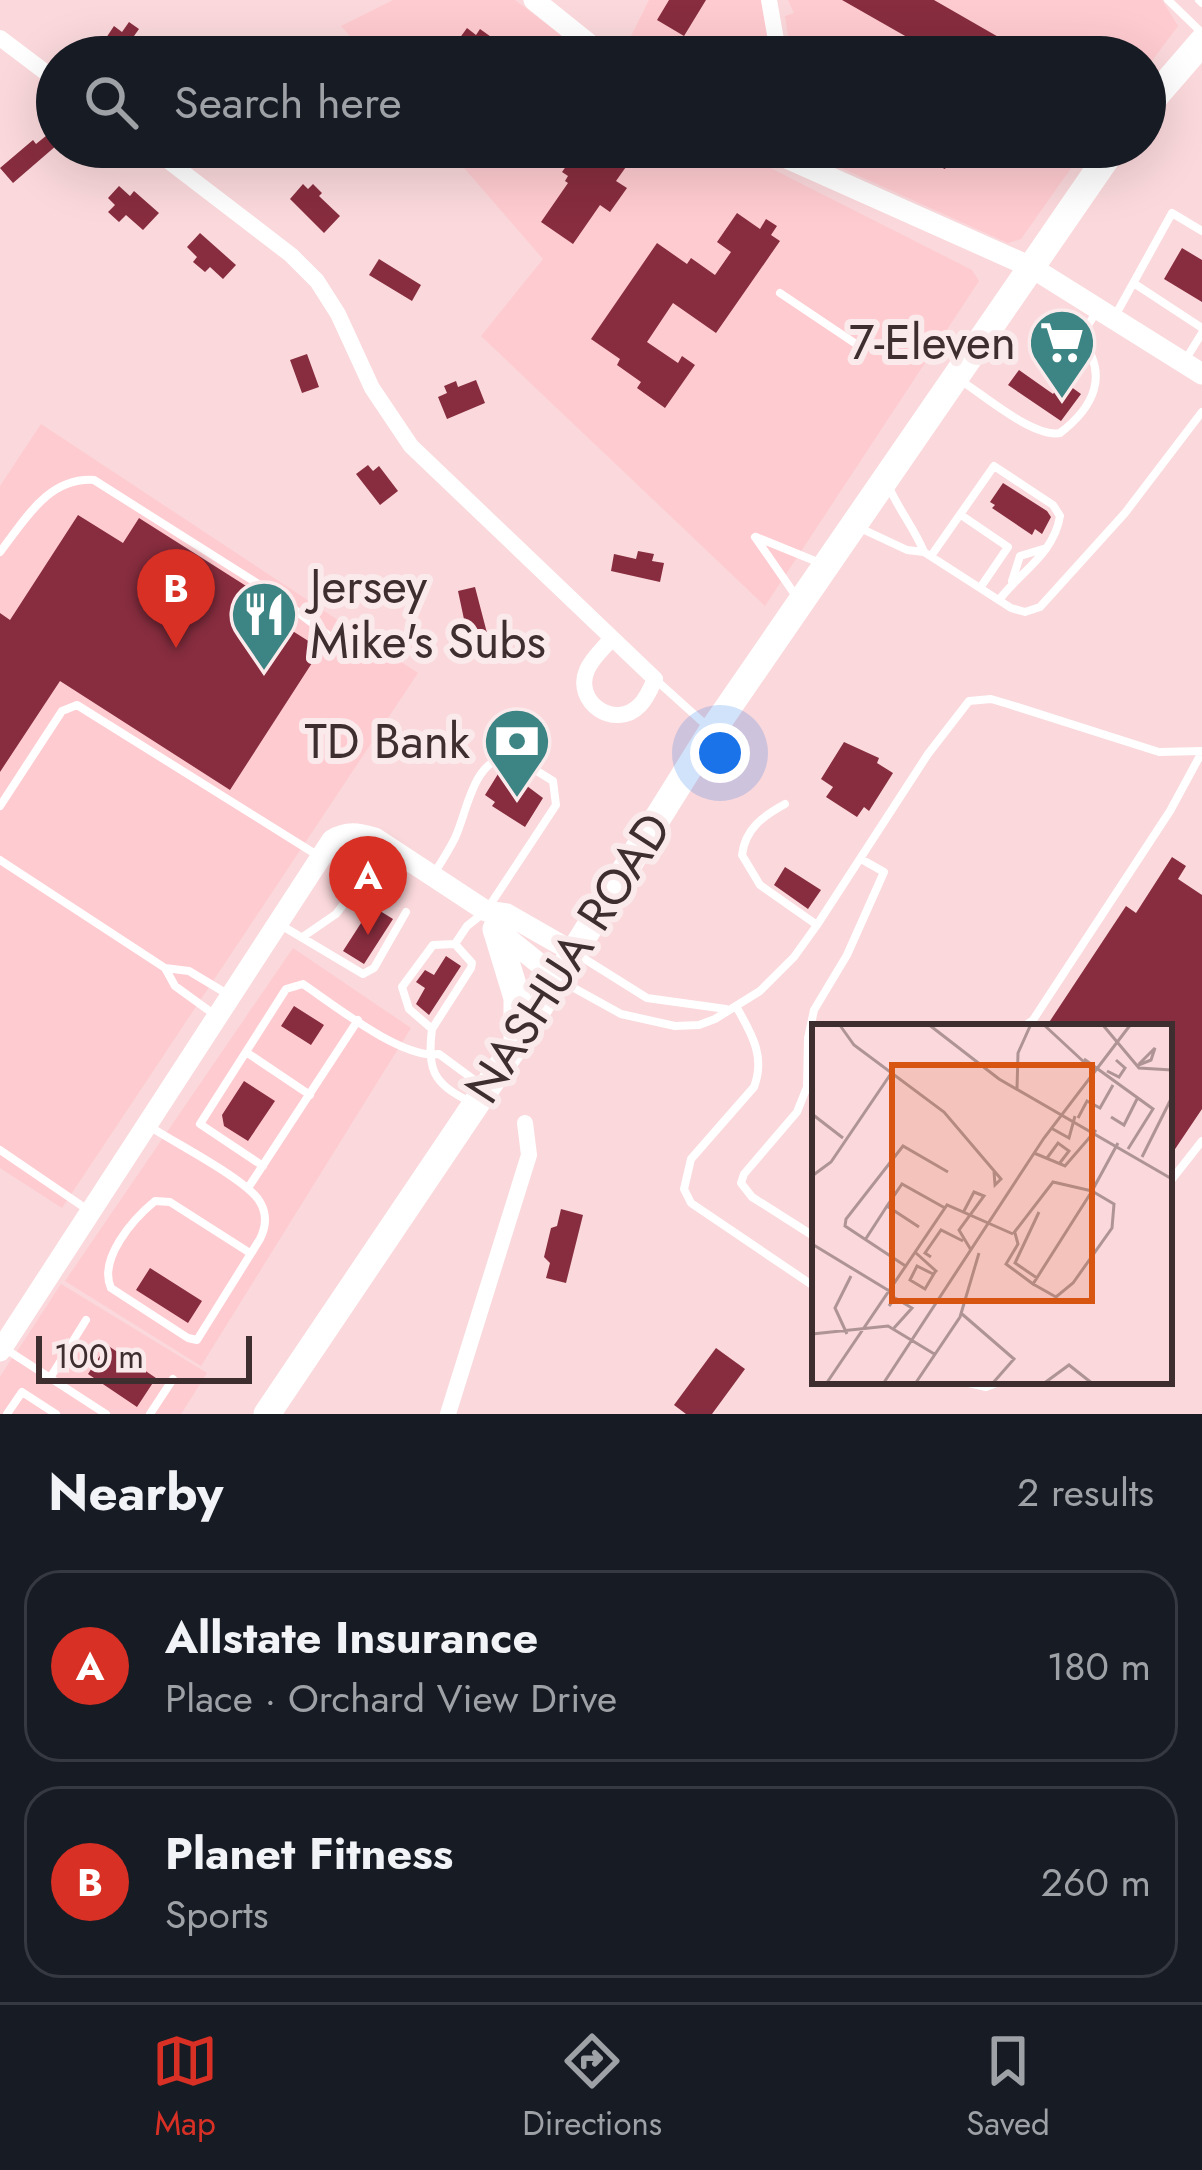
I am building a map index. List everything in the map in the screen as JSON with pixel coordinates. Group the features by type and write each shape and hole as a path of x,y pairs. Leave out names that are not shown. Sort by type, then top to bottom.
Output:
{"main road":[{"path":"1166,82 1202,37"},
{"name":"NASHUA ROAD","path":"267,1414 517,1043 712,731 1099,168"},
{"path":"491,920 517,998 517,1043"}],"street":[{"path":"534,0 579,36"},
{"path":"769,0 775,36"},
{"path":"0,38 36,65"},
{"path":"178,168 317,281 372,388 410,446 612,638 655,679 644,700 628,713 607,714 595,707 584,688 585,675 612,638"},
{"path":"809,168 1031,267 1193,368"},
{"path":"1,1349 318,856 343,834 375,838 433,875 557,978"},
{"path":"491,920 507,914 574,952"},
{"path":"448,1414 529,1155 525,1123"}],"lane":[{"path":"1168,0 1202,37"},
{"path":"954,376 1044,434 1060,434 1092,394 1097,380 1094,354 1081,338 1135,284 1140,266 1172,214 1202,231"},
{"path":"1135,284 1202,330 1193,368"},
{"path":"780,293 859,346"},
{"path":"854,525 907,550 927,554 1025,612 1040,607 1125,513 1202,412"},
{"path":"927,554 994,466 1058,509 1060,523 1045,549 1031,569 1012,582"},
{"path":"884,478 902,519 927,554"},
{"path":"0,552 54,488 94,480 274,594 337,641"},
{"path":"961,514 1008,547 980,588"},
{"path":"800,602 755,537 826,565"},
{"path":"999,600 1012,582 1020,556 1045,549"},
{"path":"655,679 712,731"},
{"path":"557,978 600,1004 646,1022 699,1025 760,991 817,926 928,754 969,701 991,699 1159,752 1202,752 1170,811 1045,1003 1026,1024"},
{"path":"0,806 62,711 77,705 318,856"},
{"path":"433,875 454,840 481,774 502,756 524,760 553,781 556,805 491,920 467,926 454,944"},
{"path":"785,804 749,832 742,855 760,884 817,926"},
{"path":"812,1235 752,1197 741,1183 791,1123 807,1087 814,1010 847,956 884,872 861,859"},
{"path":"0,860 165,968 176,986 217,1017"},
{"path":"303,936 336,914 360,883"},
{"path":"278,923 363,974 374,968 406,912"},
{"path":"432,1029 409,1009 402,986 433,945 454,944 472,963 471,968 432,1029 428,1056 447,1091 481,1097"},
{"path":"574,952 647,998 732,1007 755,1041 759,1073 754,1087 691,1159 684,1189 691,1203 812,1285"},
{"path":"165,968 189,971 230,996"},
{"path":"263,1166 200,1124 286,989 294,984 303,984 406,1048 428,1056 439,1054 481,1097"},
{"path":"248,1188 358,1020"},
{"path":"246,1052 310,1095"},
{"path":"148,1125 248,1188 263,1207 264,1230 250,1253 197,1340 111,1288 108,1268 149,1204 163,1200 250,1253"},
{"path":"1172,1179 1202,1141"},
{"path":"0,1150 90,1211"},
{"path":"50,1378 86,1321"},
{"path":"1,1349 106,1414"},
{"path":"150,1414 173,1378"},
{"path":"7,1414 22,1392 56,1414"}],"shaded area":[{"path":"393,0 515,0 562,36 350,36 341,26"},
{"path":"649,0 768,0 771,36 631,36"},
{"path":"788,0 1162,0 1178,26 1166,42 1166,36 788,36 785,16 794,13"},
{"path":"464,168 770,168 972,270 979,281 765,606 481,336 543,259"},
{"path":"842,168 1071,168 1021,239 1008,243"},
{"path":"41,424 418,673 62,1208 0,1168 0,486"},
{"path":"293,948 411,1028 201,1366 65,1281"},
{"path":"61,1284 207,1373 181,1414 110,1414 16,1353"},
{"path":"12,1358 100,1414 0,1414 0,1377"}],"building":[{"path":"669,0 706,0 684,36 657,20"},
{"path":"842,0 934,0 997,36 905,36"},
{"path":"129,22 139,29 134,36 107,36 114,26 122,32"},
{"path":"467,28 476,35 480,29 490,36 461,36"},
{"path":"33,140 36,163 13,183 0,168"},
{"path":"565,168 625,168 616,181 627,188 610,212 600,205 573,244 541,222 568,183 562,172"},
{"path":"303,184 308,189 313,184 340,216 324,233 290,199"},
{"path":"119,186 130,196 134,191 159,213 143,230 126,215 119,222 108,212 115,205 108,198"},
{"path":"737,213 760,229 766,219 777,226 771,235 780,241 716,333 673,303 647,342 678,363 682,356 695,365 665,408 637,388 641,382 617,365 620,359 591,339 657,243 687,264 691,258 715,275 731,252 717,242"},
{"path":"200,233 236,265 223,279 210,267 205,272 193,262 197,257 187,247"},
{"path":"1182,248 1202,260 1202,302 1164,279"},
{"path":"379,259 421,285 412,301 369,275"},
{"path":"307,354 319,387 302,393 290,360"},
{"path":"1019,370 1053,394 1063,381 1081,394 1061,421 1008,385"},
{"path":"476,380 485,403 447,419 438,397 447,393 444,386"},
{"path":"368,465 373,471 379,466 398,491 380,505 356,474"},
{"path":"1003,483 1047,511 1051,517 1042,534 1035,529 1032,535 992,508 995,505 990,502"},
{"path":"78,515 123,543 139,518 268,600 261,611 321,649 230,790 60,681 0,772 0,613 10,620"},
{"path":"638,551 654,554 652,561 664,563 660,582 611,571 614,554 636,559"},
{"path":"475,587 487,633 468,638 458,591"},
{"path":"844,742 879,758 877,763 893,773 869,811 864,807 857,817 826,797 833,787 821,779"},
{"name":"TD Bank","path":"498,774 507,780 511,774 543,798 525,827 492,806 495,802 485,795"},
{"path":"1172,857 1186,866 1178,879 1202,895 1202,1109 1172,1154 1172,1024 1048,1024 1126,906 1136,913"},
{"path":"785,867 821,890 808,909 774,885"},
{"path":"372,906 393,919 364,964 343,951"},
{"path":"446,956 461,966 429,1015 416,1004 425,988 416,982 425,970 434,975"},
{"path":"294,1006 324,1025 311,1045 281,1026"},
{"path":"244,1081 275,1101 248,1141 224,1126 222,1115"},
{"path":"561,1209 583,1215 566,1283 546,1278 550,1263 544,1257"},
{"path":"150,1268 202,1301 188,1323 136,1290"},
{"path":"107,1345 156,1378 137,1407 88,1374"},
{"path":"716,1348 745,1369 712,1414 686,1414 674,1405"}],"place":[{"name":"7-Eleven","path":"1062,401"},
{"name":"Planet Fitness","path":"176,648"},
{"name":"Jersey Mike's Subs","path":"264,673"},
{"name":"TD Bank","path":"517,800"},
{"name":"Allstate Insurance","path":"368,935"}]}
